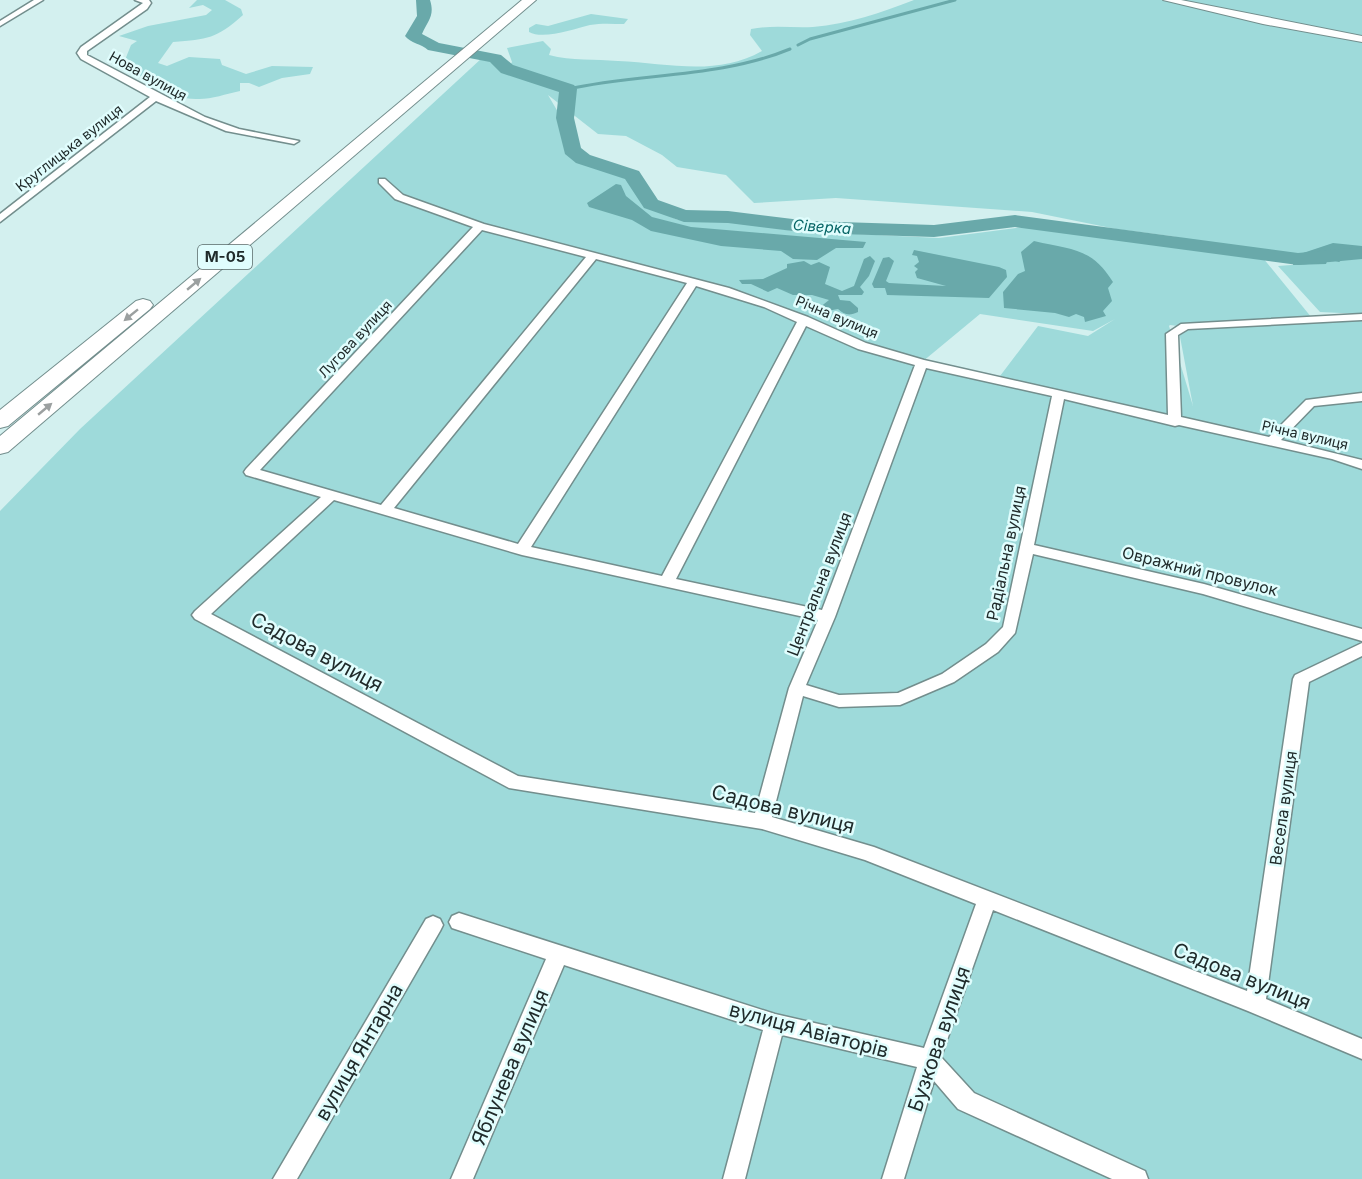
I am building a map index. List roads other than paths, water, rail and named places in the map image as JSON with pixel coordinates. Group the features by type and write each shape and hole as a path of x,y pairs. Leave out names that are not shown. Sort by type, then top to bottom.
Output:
{"highway":[{"name":"М-05","path":"0,447 443,66 468,39 513,0"},
{"name":"М-05","path":"0,421 443,66 484,39 530,0"}],"street":[{"path":"0,24 39,0"},
{"name":"Нова вулиця","path":"139,0 146,0 144,7 81,53 154,98 223,127 294,141"},
{"path":"1168,0 1263,21 1362,39"},
{"name":"Круглицька вулиця","path":"0,219 154,98"},
{"name":"Річна вулиця","path":"382,180 399,197 480,225 531,237 592,257 692,284 725,290 804,319 862,346 922,363 1175,422 1335,456 1362,465"},
{"name":"Лугова вулиця","path":"332,495 251,472 480,225"},
{"path":"384,511 592,257"},
{"path":"522,550 692,284"},
{"path":"1175,422 1172,334 1185,326 1362,317"},
{"path":"666,583 804,319"},
{"name":"Центральна вулиця","path":"762,822 797,688 827,617 922,363"},
{"name":"Радіальна вулиця","path":"797,688 839,701 900,699 948,678 992,648 1010,629 1058,394"},
{"path":"1272,442 1310,404 1362,397"},
{"path":"332,495 522,550 827,617"},
{"name":"Садова вулиця","path":"332,495 200,615 515,783 762,822 868,853 1255,1004 1362,1049"},
{"name":"Овражний провулок","path":"1027,548 1204,589 1362,635"},
{"name":"Весела вулиця","path":"1255,1004 1301,679 1362,649"},
{"name":"Бузкова вулиця","path":"893,1179 930,1060 987,900"},
{"name":"вулиця Авіаторів","path":"459,922 775,1024 930,1060"},
{"name":"вулиця Янтарна","path":"284,1179 433,925"},
{"name":"Яблунева вулиця","path":"462,1179 558,954"},
{"path":"734,1179 775,1024"},
{"path":"930,1060 966,1101 1137,1179"}],"waterway":[{"name":"Сіверка","path":"423,0 425,16 413,36 429,42 434,47 495,58 507,69 568,89 565,118 572,150 583,159 632,175 651,204 684,216 728,217 809,227 934,231 1015,221 1298,259 1362,253"},
{"path":"798,45 810,39 955,0"},
{"path":"568,89 736,65 790,49"}]}
